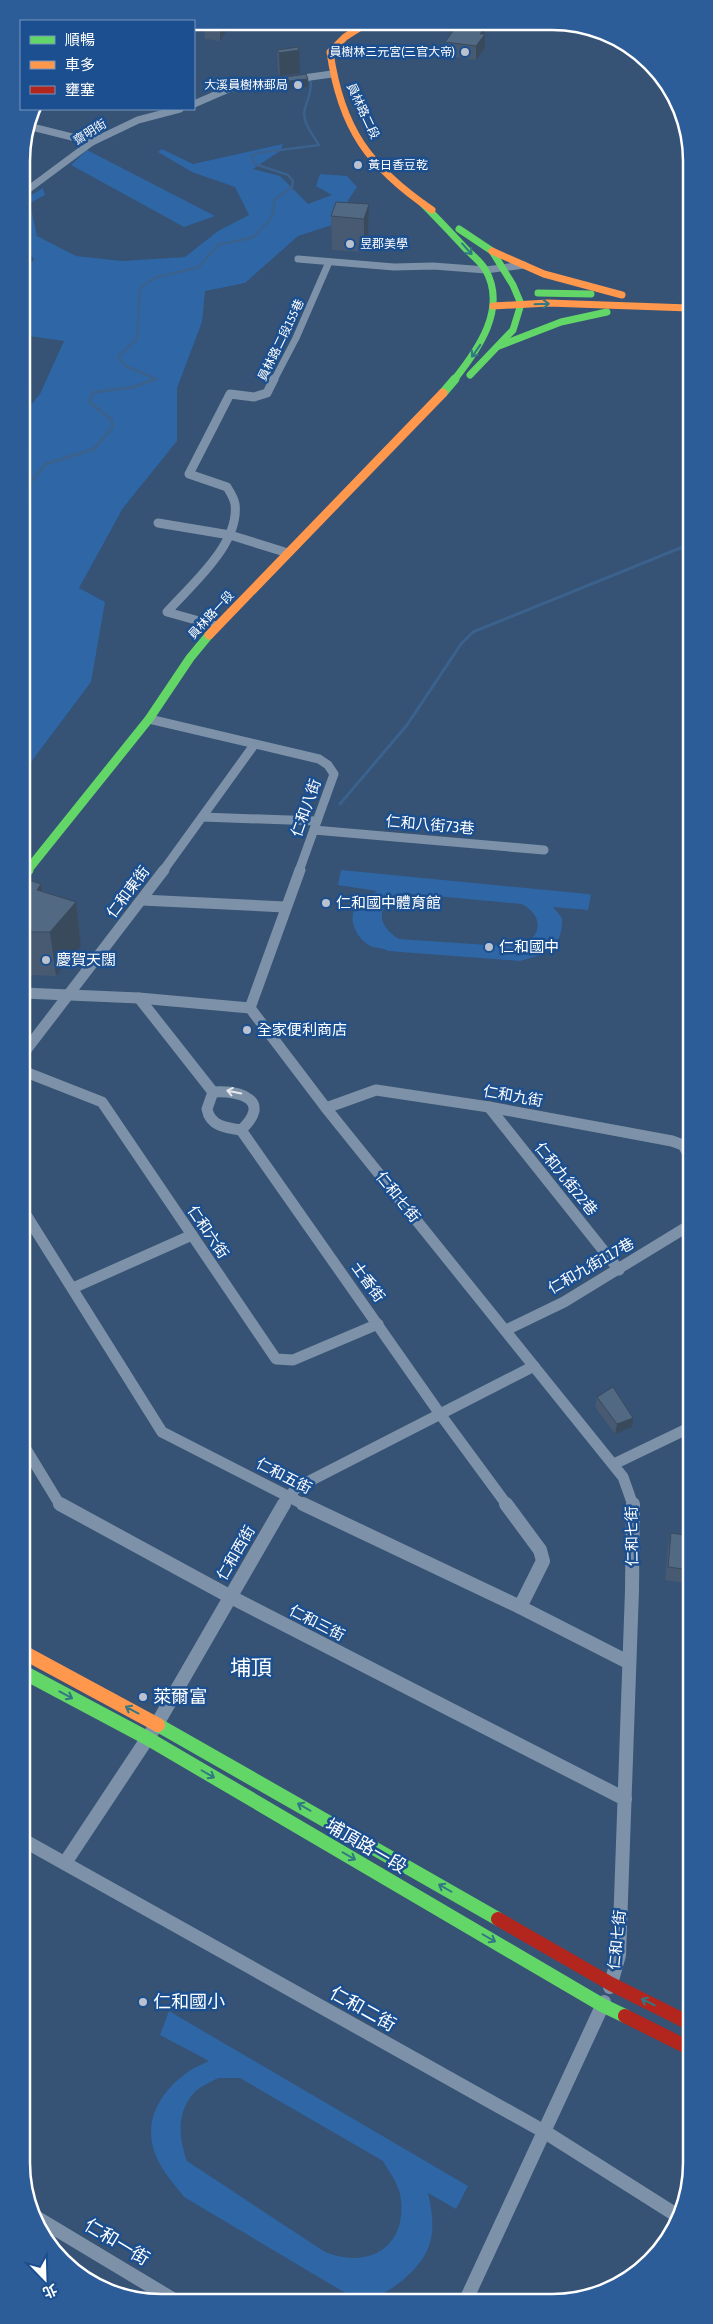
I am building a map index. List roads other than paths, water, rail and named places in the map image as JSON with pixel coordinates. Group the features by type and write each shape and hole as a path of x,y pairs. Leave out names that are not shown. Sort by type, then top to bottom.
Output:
{"main road":[{"name":"員林路二段","path":"356,30 345,37 330,52 332,74 362,143 377,166 406,192 492,251 504,268 519,300"},
{"name":"員林路二段","path":"424,204 486,270 492,285 493,301"},
{"path":"492,251 573,283 622,295"},
{"path":"493,301 519,300 563,292 683,298"},
{"path":"519,300 548,303 683,308"},
{"name":"員林路一段","path":"444,392 461,383 500,346 513,330 518,319 519,300"},
{"name":"員林路一段","path":"30,866 149,719 190,658 217,626 444,392 485,336 493,301"},
{"path":"500,346 560,322 584,316 657,307"},
{"name":"埔頂路一段","path":"30,1656 157,1724 611,1984 683,2020"},
{"name":"埔頂路一段","path":"30,1676 148,1738 602,2005 683,2045"}],"street":[{"path":"195,104 231,88 332,74"},
{"name":"齋明街","path":"30,188 92,142 138,120 176,110"},
{"path":"34,127 92,142"},
{"path":"298,259 394,267 433,266 486,270 524,265"},
{"name":"員林路二段155巷","path":"230,534 234,523 234,504 227,487 189,474 230,394 254,397 267,393 296,338 329,262"},
{"path":"158,523 230,534 288,553"},
{"path":"217,626 167,612 219,553 230,534"},
{"name":"仁和八街","path":"149,719 319,759 328,765 334,774 250,1008"},
{"name":"仁和東街","path":"30,1045 142,900 254,745"},
{"name":"仁和八街73巷","path":"202,818 315,826 544,850"},
{"path":"142,900 285,907"},
{"path":"30,993 139,998 250,1008"},
{"path":"139,998 213,1092"},
{"name":"仁和七街","path":"250,1008 326,1108 614,1464 623,1477 633,1504 632,1590 619,1955 611,1984 602,2005 469,2294"},
{"name":"仁和六街","path":"30,1074 102,1102 276,1359 293,1360 378,1324"},
{"path":"228,1090 242,1093 252,1101 255,1111 251,1122 241,1130 227,1129 216,1124 208,1115 206,1103 213,1092 228,1090"},
{"name":"仁和九街","path":"326,1108 376,1090 489,1107 683,1144"},
{"name":"仁和九街22巷","path":"489,1107 619,1270"},
{"name":"士香街","path":"241,1130 440,1414 540,1550 543,1561 520,1607"},
{"name":"仁和五街","path":"30,1221 162,1432 288,1496 520,1607 628,1662"},
{"name":"仁和九街117巷","path":"506,1330 564,1302 683,1229"},
{"path":"73,1288 192,1235"},
{"name":"仁和西街","path":"65,1864 157,1724 288,1496 296,1488 534,1366"},
{"path":"614,1464 683,1431"},
{"name":"仁和三街","path":"30,1455 61,1506 230,1596 625,1799"},
{"name":"仁和二街","path":"30,1844 545,2132 673,2213"},
{"name":"仁和一街","path":"44,2222 164,2294"}],"waterway":[{"path":"156,379 126,366 118,357 137,339 140,288 154,278 199,267 218,245 254,237 272,217 275,199 292,187 293,181 288,175 255,164 251,157 257,153 319,145 307,126 304,116 311,85 311,82 307,79"},
{"path":"30,483 46,464 94,449 113,427 111,419 89,402 94,392 134,387 156,379"},
{"path":"340,804 407,725 461,644 473,632 683,547"}],"place":[{"name":"員樹林三元宮(三官大帝)","path":"465,52"},
{"name":"大溪員樹林郵局","path":"298,85"},
{"name":"黃日香豆乾","path":"358,165"},
{"name":"昱郡美學","path":"350,244"},
{"name":"仁和國中體育館","path":"326,903"},
{"name":"仁和國中","path":"489,947"},
{"name":"慶賀天闊","path":"46,960"},
{"name":"全家便利商店","path":"247,1030"},
{"name":"萊爾富","path":"143,1697"},
{"name":"仁和國小","path":"143,2002"}],"district":[{"name":"埔頂","path":"251,1668"}]}
